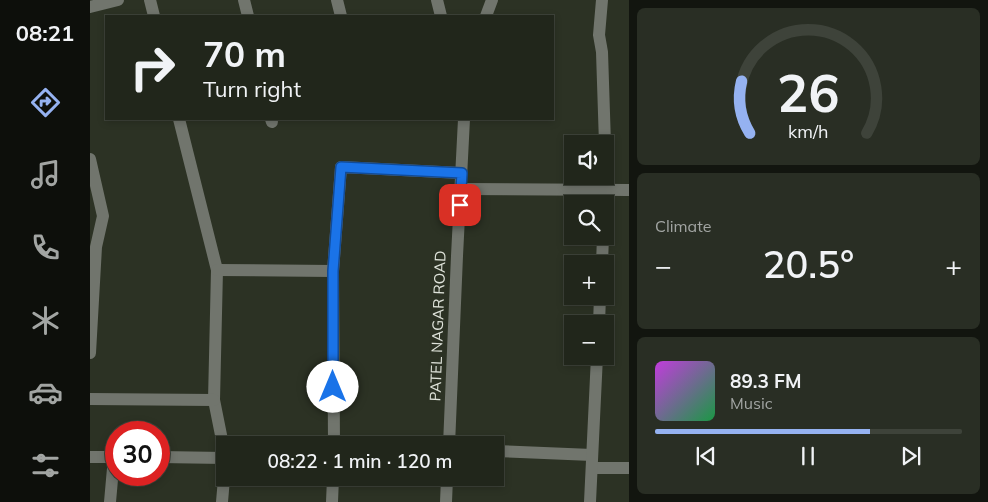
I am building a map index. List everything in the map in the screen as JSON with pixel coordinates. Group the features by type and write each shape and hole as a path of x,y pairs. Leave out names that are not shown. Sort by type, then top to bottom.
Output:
{"street":[{"path":"90,7 118,0"},
{"path":"150,0 154,15"},
{"path":"244,0 248,15"},
{"path":"337,0 341,15"},
{"path":"437,0 441,15"},
{"path":"486,15 492,0"},
{"path":"602,0 599,35 602,52 605,135"},
{"path":"179,120 217,270 214,400 221,436"},
{"name":"PATEL NAGAR ROAD","path":"449,436 464,120"},
{"path":"90,158 103,216 96,247 90,353"},
{"path":"334,436 333,271 341,167 462,173"},
{"path":"606,185 606,195"},
{"path":"461,188 629,190"},
{"path":"217,270 333,271"},
{"path":"590,502 597,365"},
{"path":"90,399 214,400"},
{"path":"504,451 592,454"},
{"path":"170,458 216,456"},
{"path":"90,457 105,457"},
{"path":"592,468 629,468"},
{"path":"110,502 112,486"},
{"path":"222,502 223,486"},
{"path":"332,502 333,486"},
{"path":"446,502 447,486"}],"route":[{"path":"333,387 333,271 341,167 462,173 460,205"}]}
